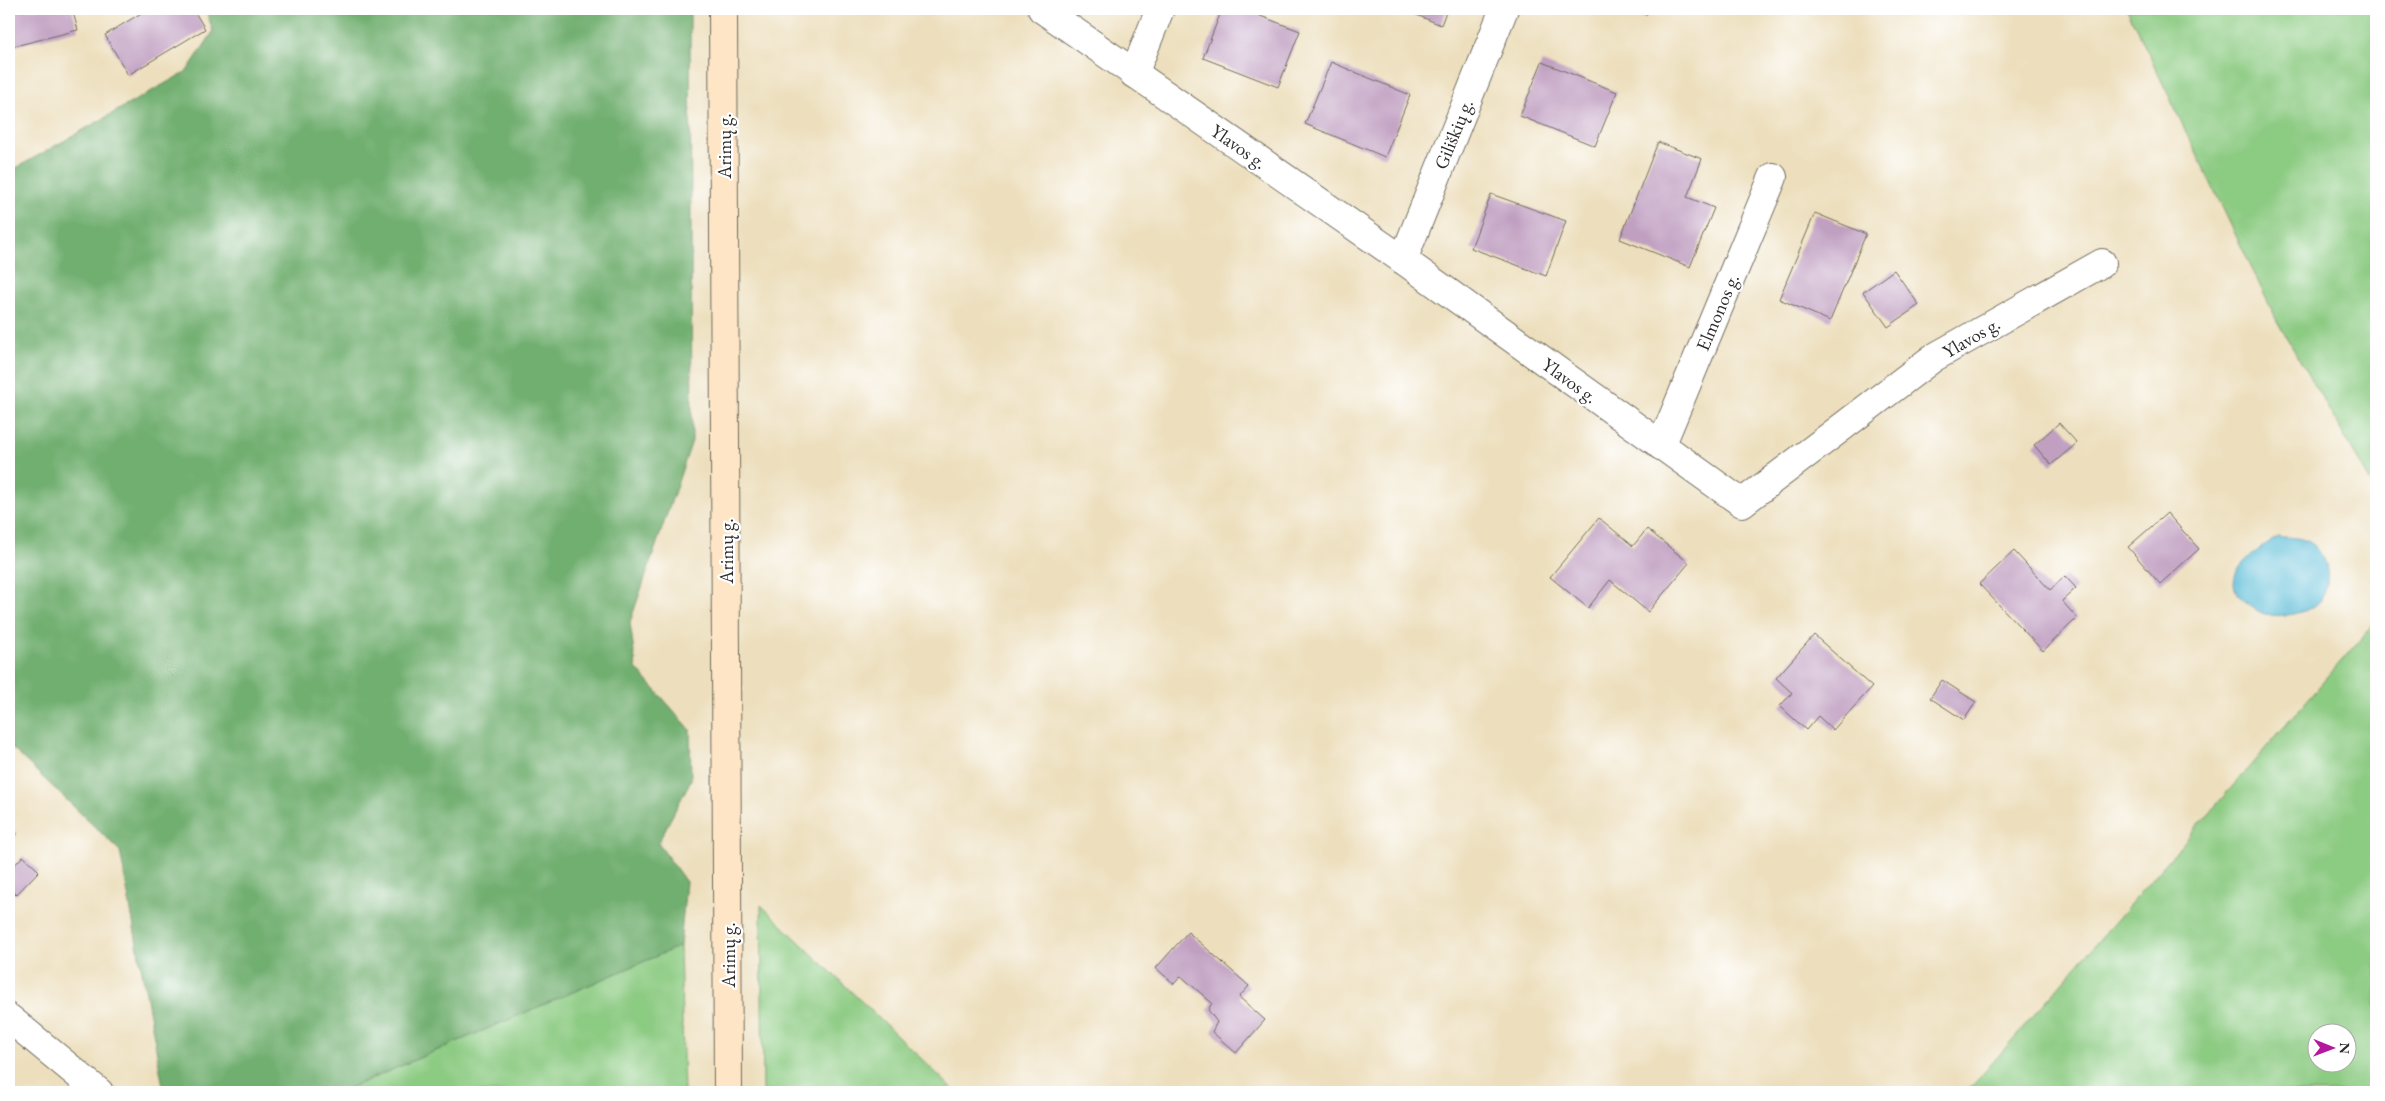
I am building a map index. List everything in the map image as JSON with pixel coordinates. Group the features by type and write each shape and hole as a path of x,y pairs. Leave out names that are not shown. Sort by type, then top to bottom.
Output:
{"main road":[{"name":"Arimų g.","path":"723,9 728,1092"}],"street":[{"name":"Ylavos g.","path":"1042,9 1402,260 1742,503 1933,358 2102,263"},
{"path":"1134,74 1160,9"},
{"name":"Giliškių g.","path":"1402,260 1504,9"},
{"name":"Elmonos g.","path":"1661,446 1773,177"},
{"path":"9,1018 100,1092"}],"green space":[{"path":"206,9 690,9 692,441 630,622 636,668 690,729 691,780 658,843 686,882 680,946 340,1092 164,1092 120,851 9,745 9,172 187,71 213,32"},
{"path":"2127,9 2376,9 2376,491 2277,321"},
{"path":"2376,621 2376,1092 1967,1092"},
{"path":"761,905 956,1092 763,1092"},
{"path":"680,946 684,1092 340,1092"}],"water":[{"path":"2278,537 2299,538 2311,543 2316,547 2326,565 2327,585 2320,600 2305,611 2296,614 2276,616 2260,612 2244,602 2236,591 2234,581 2237,572 2244,562"}],"building":[{"path":"9,9 72,9 78,30 11,47"},
{"path":"148,9 193,9 205,29 128,75 105,35"},
{"path":"1222,9 1242,9 1300,31 1278,87 1203,58"},
{"path":"1402,9 1447,9 1441,25"},
{"path":"1630,9 1649,9 1646,15"},
{"path":"1331,62 1410,95 1385,157 1305,124"},
{"path":"1542,62 1617,92 1595,146 1520,116"},
{"path":"1658,142 1702,159 1687,197 1714,208 1690,267 1620,239"},
{"path":"1491,194 1566,221 1546,276 1471,248"},
{"path":"1815,213 1866,234 1830,321 1779,299"},
{"path":"1894,270 1919,305 1888,327 1863,292"},
{"path":"2059,423 2077,443 2051,465 2034,445"},
{"path":"2167,513 2199,549 2160,584 2128,547"},
{"path":"1599,518 1633,546 1647,529 1689,563 1648,612 1610,580 1588,608 1550,577"},
{"path":"2014,551 2050,590 2065,576 2076,588 2062,601 2077,618 2043,651 1979,584"},
{"path":"1814,635 1872,687 1833,730 1818,716 1806,730 1780,706 1792,693 1776,678"},
{"path":"1942,680 1976,702 1964,720 1930,698"},
{"path":"9,827 17,834 9,843"},
{"path":"23,856 39,871 16,895 9,889 9,871"},
{"path":"1188,932 1249,986 1239,997 1265,1020 1236,1053 1212,1032 1217,1022 1208,1010 1212,1003 1181,976 1174,984 1156,968"}]}
